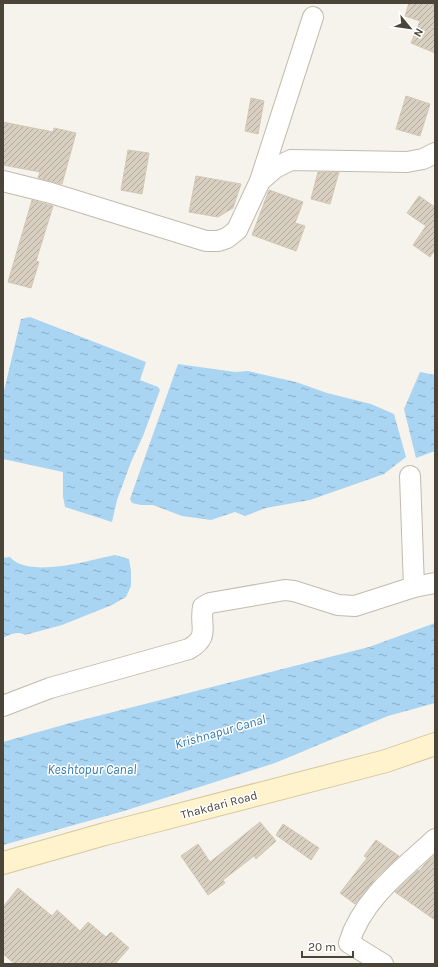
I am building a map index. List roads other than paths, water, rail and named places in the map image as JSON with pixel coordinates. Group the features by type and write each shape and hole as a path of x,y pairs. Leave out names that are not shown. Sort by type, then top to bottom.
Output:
{"street":[{"path":"3,181 51,193 206,240 218,241 227,238 237,230 260,181 313,17"},
{"path":"260,181 275,168 291,160 407,162 423,159 435,153"},
{"path":"410,476 414,587"},
{"path":"3,706 50,688 189,648 198,643 201,638 203,633 202,614 204,607 210,603 284,590 294,591 338,605 355,606 414,587 435,583"},
{"name":"Thakdari Road","path":"3,863 105,834 386,761 435,744"},
{"path":"383,964 349,942 351,936 362,914 380,891 435,840"}],"water":[{"path":"30,317 146,362 140,380 158,387 160,390 117,500 112,522 65,507 63,496 63,472 3,459 3,395 21,319"},
{"path":"178,364 235,372 248,371 296,382 327,393 371,404 394,414 406,457 384,474 310,500 266,508 245,516 235,512 211,520 182,516 153,505 132,503 130,499"},
{"path":"420,372 435,375 435,451 416,458 404,409"},
{"path":"115,555 129,559 131,586 126,597 112,605 62,625 25,635 20,633 8,635 3,638 3,558 10,557 19,563 31,567 45,567 76,564"},
{"name":"Keshtopur Canal","path":"435,623 435,703 388,716 275,763 124,811 3,845 3,742 70,723 369,647"}],"water label":[{"name":"Krishnapur Canal","path":"220,731"}]}
